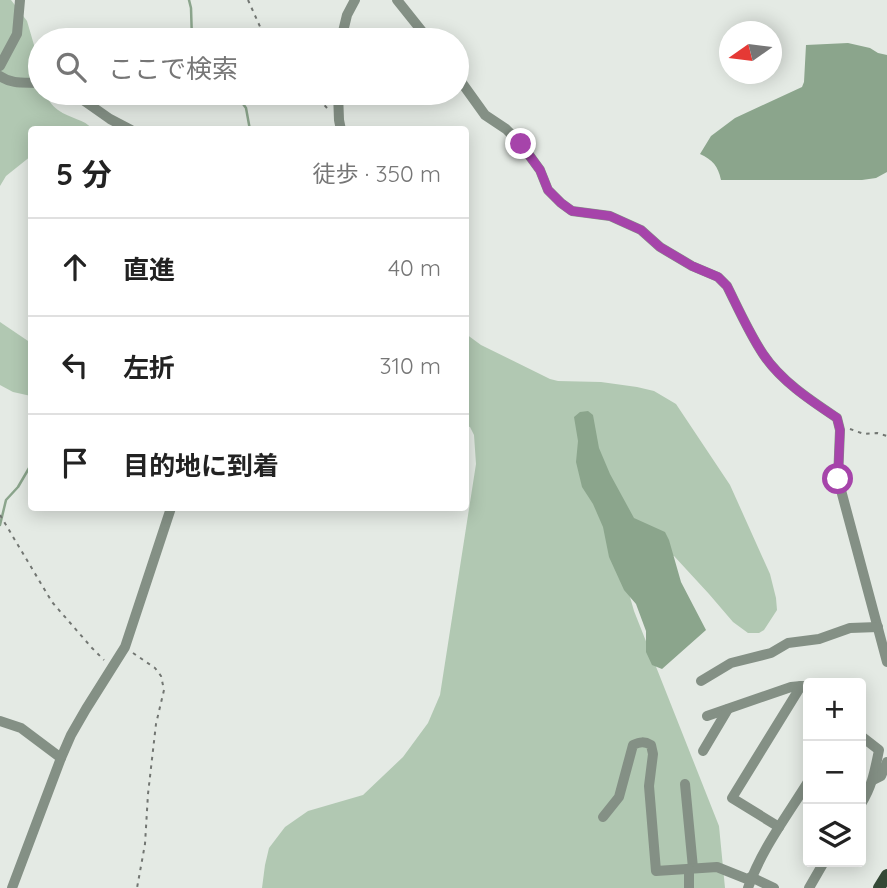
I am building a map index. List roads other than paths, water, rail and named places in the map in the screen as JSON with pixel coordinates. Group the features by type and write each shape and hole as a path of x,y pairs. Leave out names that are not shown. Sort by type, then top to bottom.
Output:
{"main road":[{"path":"879,888 887,875"}],"street":[{"path":"0,66 17,34 20,0"},
{"path":"344,28 355,0"},
{"path":"397,0 419,28"},
{"path":"0,76 10,82 28,84"},
{"path":"469,93 485,115 506,129 521,144 540,170 548,190 561,203 572,211 610,216 641,230 660,247 692,266 718,277 727,286 763,354 781,375 807,398 837,418 840,430 838,479 887,662"},
{"path":"90,105 123,126"},
{"path":"339,105 340,125"},
{"path":"12,888 61,758 86,709 125,647 170,511"},
{"path":"701,681 731,663 771,653 788,643 819,639 850,628 878,627"},
{"path":"707,716 791,687 803,686"},
{"path":"779,827 732,798 803,689"},
{"path":"703,751 728,709"},
{"path":"0,721 21,728 61,758"},
{"path":"866,740 879,750 873,780 866,796"},
{"path":"603,817 619,797 633,745 639,742 651,744 653,754 649,786 656,871 717,867 747,879 751,877 774,888"},
{"path":"873,780 881,776 887,762"},
{"path":"685,784 691,869 689,888"},
{"path":"748,888 751,877 803,790"},
{"path":"809,888 821,867"}],"waterway":[{"path":"189,0 192,28"},
{"path":"244,105 249,126"},
{"path":"0,525 6,500 28,470"}]}
